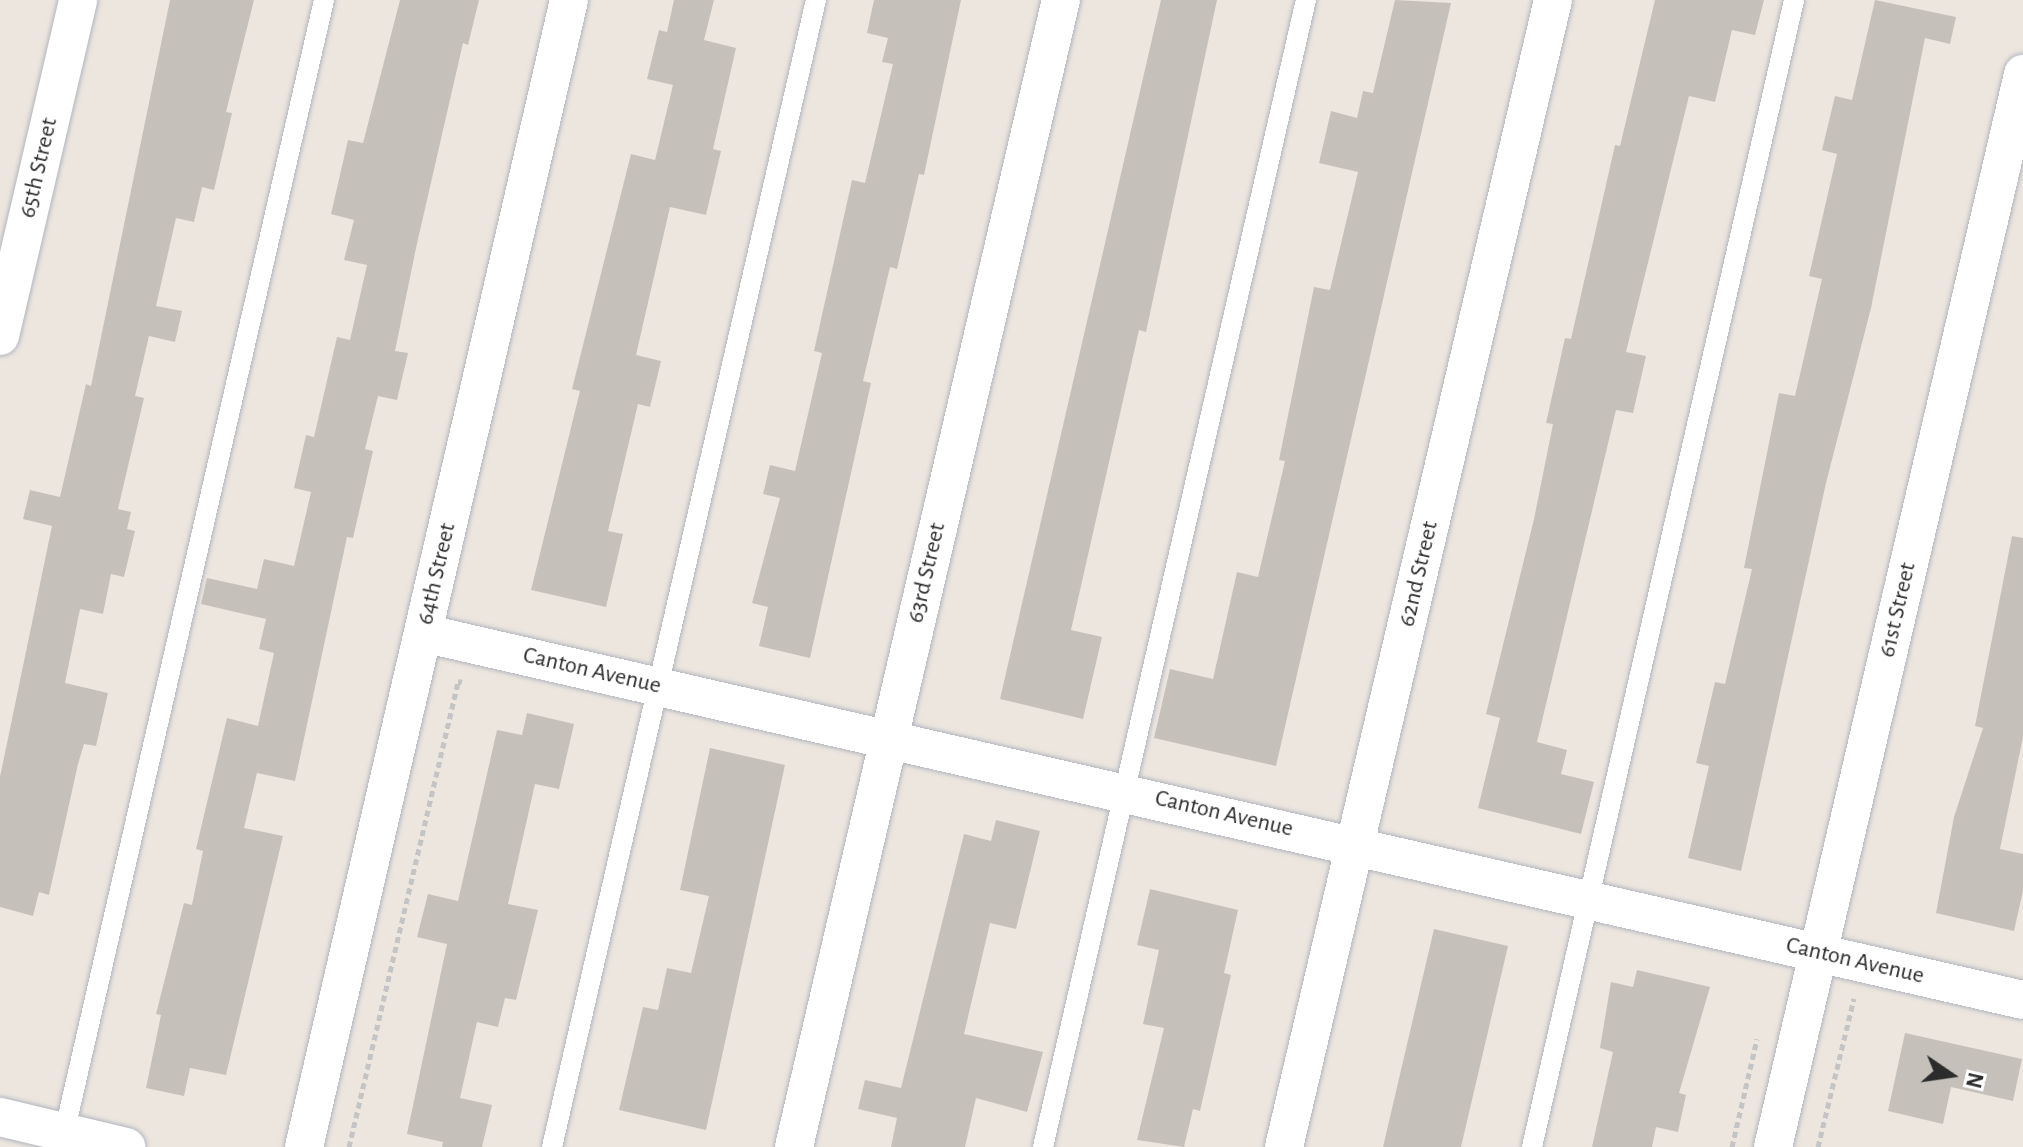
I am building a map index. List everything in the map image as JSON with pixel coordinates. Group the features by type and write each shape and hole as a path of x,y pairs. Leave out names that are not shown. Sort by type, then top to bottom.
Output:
{"street":[{"name":"65th Street","path":"0,336 78,0"},
{"name":"64th Street","path":"304,1147 569,0"},
{"name":"63rd Street","path":"794,1147 1061,0"},
{"name":"62nd Street","path":"1284,1147 1553,0"},
{"name":"61st Street","path":"1773,1147 2023,74"},
{"name":"Canton Avenue","path":"423,633 1356,844 2023,1000"},
{"path":"0,1117 62,1140 126,1147"}],"lane":[{"path":"62,1140 324,0"},
{"path":"552,1147 816,0"},
{"path":"1043,1147 1306,0"},
{"path":"1532,1147 1794,0"}],"path":[{"path":"349,1147 458,681 473,684"},
{"path":"1818,1147 1854,997"}],"building":[{"path":"170,0 254,0 226,112 232,113 214,190 202,187 194,222 176,218 156,306 182,311 175,342 149,336 135,396 144,398 118,509 131,512 127,529 135,531 124,577 111,574 103,614 80,609 65,683 108,693 96,746 84,744 78,764 49,895 39,892 33,916 0,907 0,777 52,526 23,519 30,490 60,497 86,384 91,386"},
{"path":"400,0 479,0 468,45 463,43 395,351 408,353 397,400 378,396 365,449 373,451 353,538 347,537 295,781 257,773 244,828 283,836 226,1075 190,1068 184,1096 146,1088 161,1015 156,1014 184,903 192,905 203,851 196,849 227,718 258,726 274,653 259,649 266,619 201,604 207,578 257,589 264,559 294,566 311,492 294,488 306,435 314,437 337,337 350,340 367,265 344,260 354,220 331,214 348,140 363,143"},
{"path":"674,0 714,0 704,40 736,48 713,149 721,151 706,215 670,207 636,355 661,361 650,407 638,404 608,531 623,534 606,607 531,590 580,391 572,389 631,154 655,160 673,85 647,79 659,30 667,32"},
{"path":"874,0 961,0 924,175 919,174 897,269 890,267 863,381 871,383 810,658 759,646 768,607 752,603 780,498 763,494 770,465 795,471 822,353 814,351 852,180 865,183 893,64 882,62 888,38 867,33"},
{"path":"1161,0 1217,0 1146,332 1139,330 1071,630 1102,637 1083,719 1000,699"},
{"path":"1395,0 1451,3 1276,766 1154,738 1170,669 1213,679 1237,572 1258,577 1285,461 1279,460 1314,287 1330,290 1358,172 1319,163 1331,111 1357,118 1363,91 1373,93"},
{"path":"1655,0 1764,0 1755,35 1732,30 1715,102 1689,96 1626,352 1646,356 1633,413 1616,410 1537,742 1567,750 1561,774 1594,782 1581,834 1478,808 1500,718 1486,714 1534,519 1553,424 1546,423 1565,338 1571,339 1615,145 1620,146"},
{"path":"1875,0 1956,17 1950,44 1925,38 1871,308 1826,483 1741,871 1688,858 1709,766 1696,763 1715,682 1725,684 1752,569 1744,568 1779,393 1795,396 1822,279 1809,276 1837,154 1822,150 1835,96 1852,100"},
{"path":"2012,536 2023,538 2023,737 2000,849 2023,854 2023,891 2014,931 1936,913 1954,817 1983,728 1975,726"},
{"path":"527,713 574,724 559,789 535,784 508,904 538,910 516,1000 505,998 498,1027 477,1022 460,1098 492,1105 482,1147 442,1147 443,1142 407,1134 447,944 417,937 428,894 458,901 497,730 522,735"},
{"path":"710,748 785,765 706,1130 619,1110 643,1007 658,1010 667,968 691,973 709,896 680,890"},
{"path":"996,820 1040,831 1016,929 990,923 964,1034 1043,1052 1027,1112 976,1098 965,1147 891,1147 897,1118 858,1109 865,1080 901,1088 964,834 991,841"},
{"path":"1150,889 1238,910 1224,973 1231,975 1200,1111 1193,1109 1184,1147 1137,1140 1164,1028 1143,1024 1159,950 1137,945"},
{"path":"1434,929 1508,946 1461,1147 1383,1147"},
{"path":"1637,970 1710,987 1679,1093 1686,1095 1678,1132 1656,1127 1652,1147 1592,1147 1613,1052 1600,1048 1611,982 1633,987"},
{"path":"1905,1033 2022,1059 2013,1101 1951,1087 1943,1124 1888,1111"}]}
